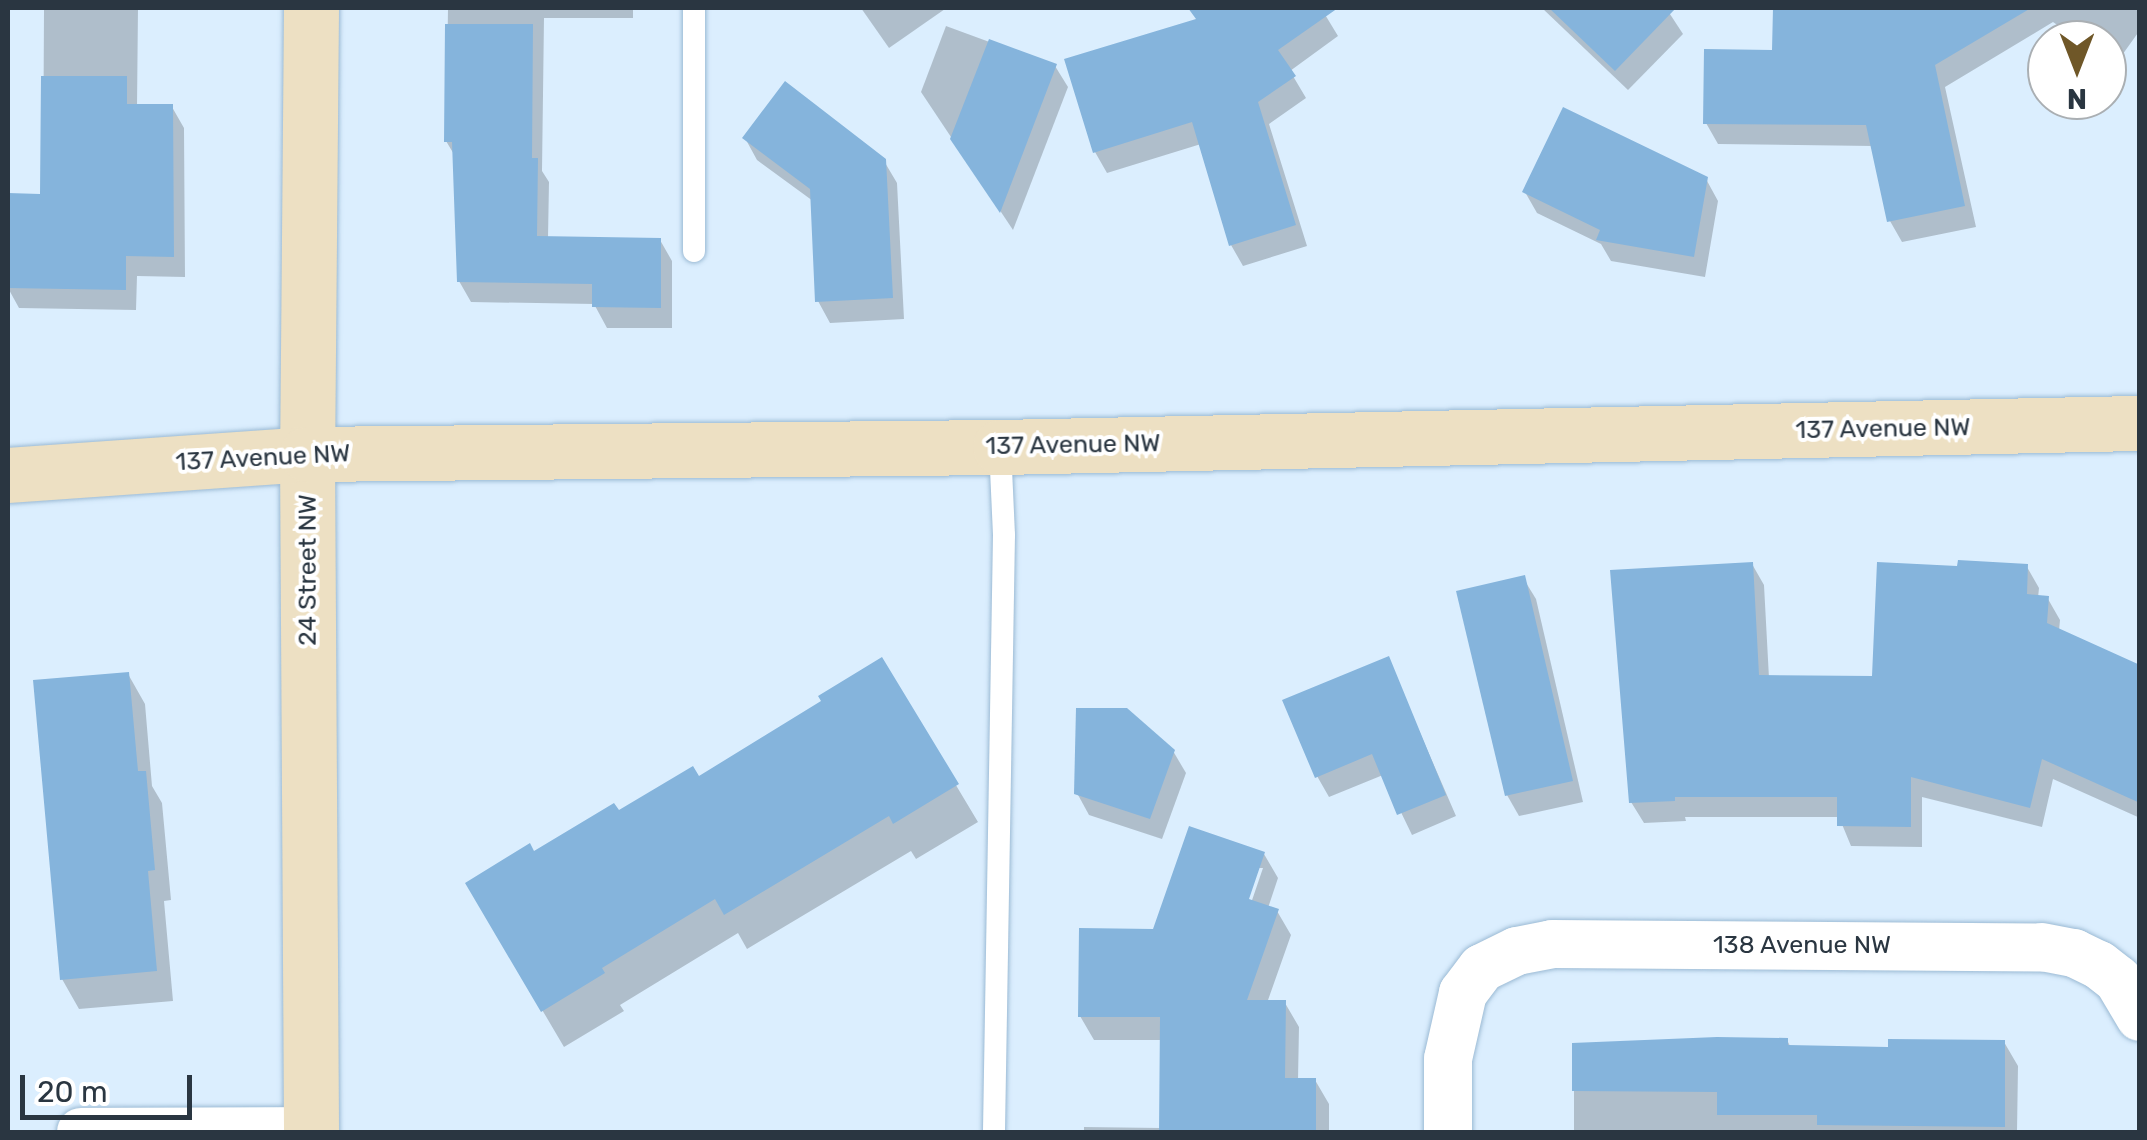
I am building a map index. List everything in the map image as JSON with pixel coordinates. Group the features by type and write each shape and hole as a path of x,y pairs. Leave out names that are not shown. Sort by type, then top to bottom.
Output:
{"street":[{"name":"24 Street NW","path":"311,8 308,454 312,1132"},
{"name":"137 Avenue NW","path":"8,475 308,454 1000,447 2140,424"},
{"name":"138 Avenue NW","path":"1448,1132 1453,1021 1463,993 1482,968 1517,951 1552,944 2042,947 2074,953 2129,998"},
{"path":"81,1132 312,1132"}],"lane":[{"path":"694,8 694,251"},
{"path":"994,1130 1004,534 1000,447"}],"building":[{"path":"1188,8 1338,8 1278,50 1296,76 1258,102 1296,225 1229,246 1192,122 1093,153 1064,59 1196,19"},
{"path":"1549,8 1676,8 1615,71"},
{"path":"1773,8 2031,8 1935,65 1965,206 1887,222 1866,125 1703,124 1704,49 1772,50"},
{"path":"445,24 533,24 532,158 538,158 537,236 661,238 661,308 592,307 592,284 457,282 452,142 444,142"},
{"path":"989,39 1057,64 1000,213 950,139"},
{"path":"41,76 127,76 127,104 173,104 174,257 126,256 126,290 8,288 8,193 40,194"},
{"path":"785,81 886,159 893,298 815,302 810,189 742,138"},
{"path":"1563,107 1708,177 1694,257 1596,240 1600,230 1522,192"},
{"path":"1958,560 2028,564 2027,594 2049,596 2047,623 2140,665 2140,803 2042,759 2030,808 1911,777 1911,827 1837,826 1837,797 1675,797 1675,801 1629,803 1610,570 1753,562 1759,675 1872,676 1877,562 1957,566"},
{"path":"1525,575 1573,781 1505,796 1456,591"},
{"path":"1389,656 1446,795 1397,815 1372,754 1315,778 1282,700"},
{"path":"882,657 959,784 893,824 889,816 724,915 715,899 602,968 605,973 541,1012 465,883 530,843 534,851 614,803 619,810 693,766 699,776 821,701 818,696"},
{"path":"129,672 138,771 146,771 155,870 148,871 157,971 60,980 33,680"},
{"path":"1076,708 1127,708 1175,750 1150,819 1074,794"},
{"path":"1189,826 1265,852 1249,899 1279,909 1247,1000 1286,1000 1285,1078 1316,1078 1316,1132 1159,1132 1160,1017 1078,1017 1079,928 1153,929"},
{"path":"1788,1038 1788,1045 1888,1047 1888,1039 2005,1040 2005,1127 1817,1125 1817,1115 1717,1115 1717,1092 1572,1091 1572,1043"}]}
